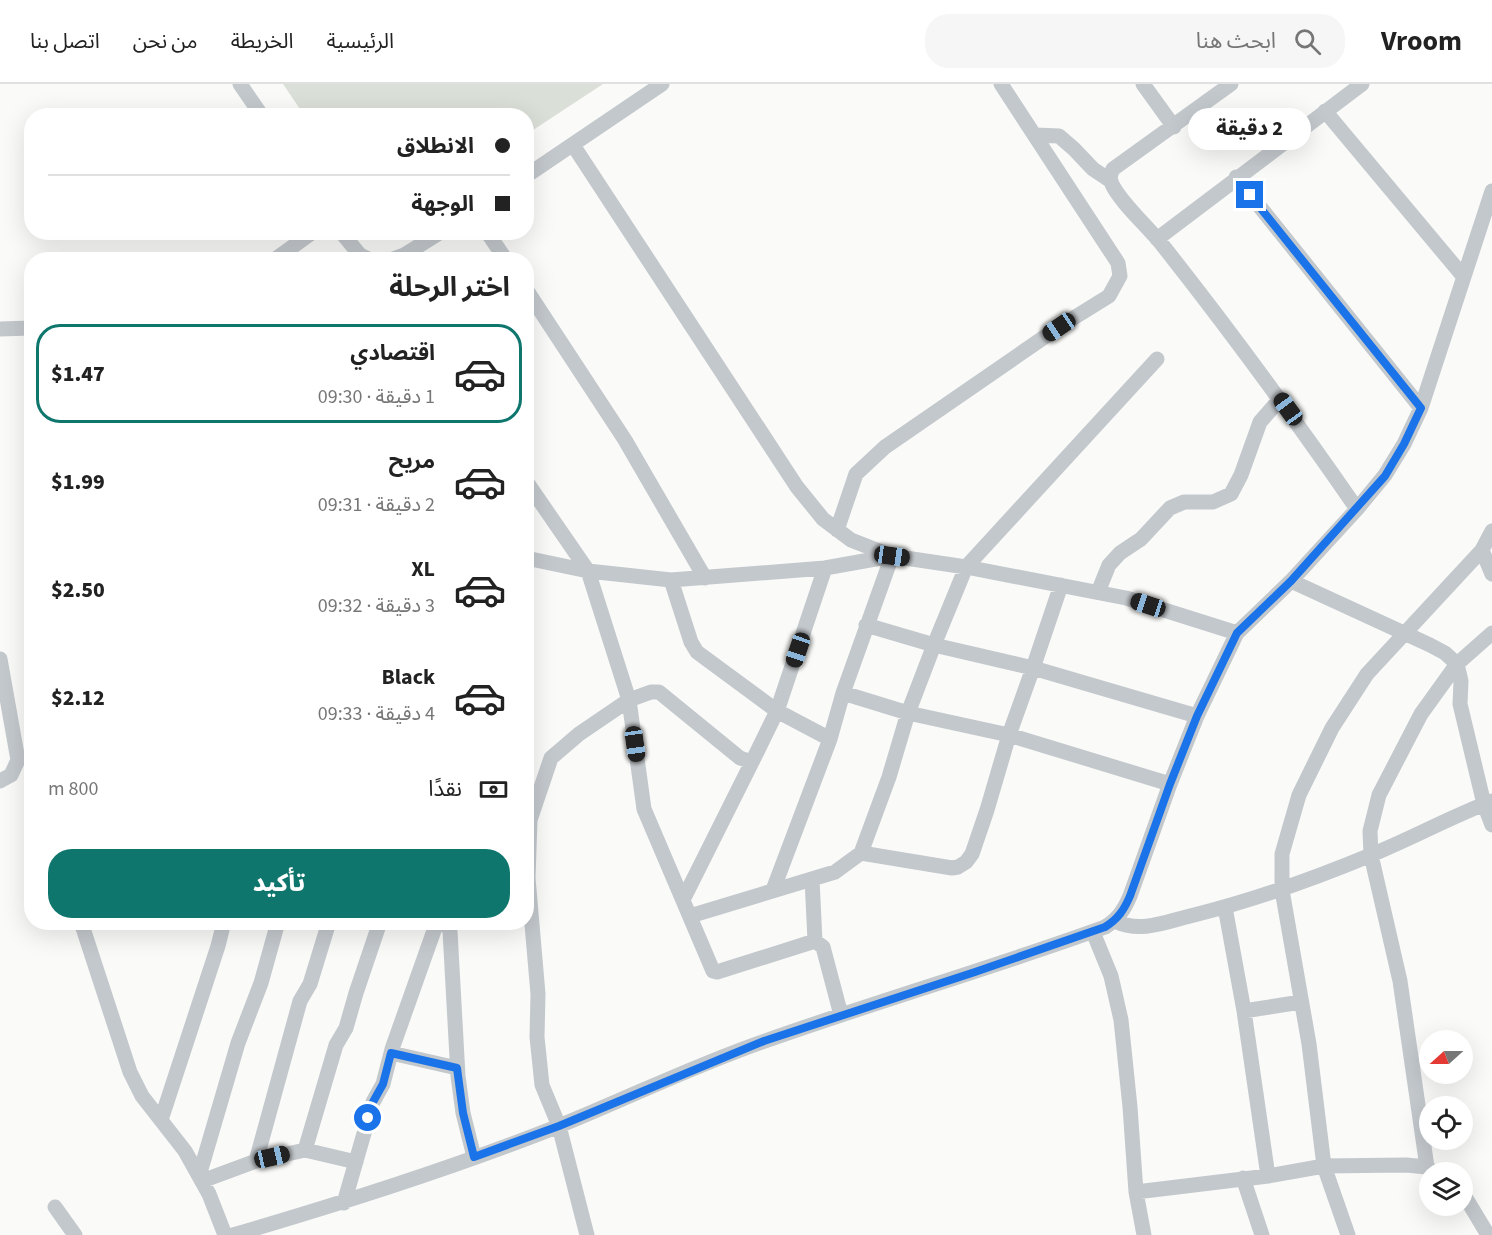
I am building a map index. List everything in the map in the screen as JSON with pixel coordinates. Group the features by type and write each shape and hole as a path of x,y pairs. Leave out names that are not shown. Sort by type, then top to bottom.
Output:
{"street":[{"path":"240,84 256,108"},
{"path":"534,171 662,84"},
{"path":"837,530 856,474 885,447 1059,327 1109,296 1120,276 1118,263 1001,84"},
{"path":"1143,84 1174,127"},
{"path":"1231,84 1113,169 1110,175 1111,181 1117,192 1230,331 1357,509"},
{"path":"1157,239 1236,177 1362,84"},
{"path":"1325,111 1463,276"},
{"path":"1036,135 1059,136 1093,169 1111,181"},
{"path":"573,145 797,488 824,519 837,530 851,540 892,556 966,567 1126,598 1237,633"},
{"path":"1236,177 1421,408"},
{"path":"233,1235 344,1203 474,1157 559,1126 764,1041 1094,932 1115,921 1124,910 1130,896 1197,716 1237,633 1291,581 1357,509 1385,476 1404,444 1421,408 1492,191"},
{"path":"285,252 302,240"},
{"path":"348,240 358,252"},
{"path":"409,252 428,240"},
{"path":"534,301 625,440 705,578"},
{"path":"0,329 24,328"},
{"path":"690,916 836,872 861,853 889,777 908,713 966,567 1157,359"},
{"path":"1098,592 1109,565 1120,553 1141,538 1170,508 1184,502 1213,502 1231,494 1241,475 1260,422 1280,399"},
{"path":"534,493 588,571 629,700 644,809 712,971 715,973 815,941"},
{"path":"1348,1235 1324,1166 1309,1044 1282,890 1282,854 1299,795 1332,729 1367,674 1482,549 1492,531"},
{"path":"1482,549 1492,574"},
{"path":"534,560 588,571 671,580 825,568 892,556"},
{"path":"773,890 830,739 843,693 892,556"},
{"path":"683,900 777,711 825,568"},
{"path":"671,580 691,642 697,652 777,711 830,739"},
{"path":"1291,581 1430,645 1457,664 1461,681 1460,704 1492,825"},
{"path":"861,853 952,868 966,862 972,854 1009,735 1061,585"},
{"path":"867,625 934,645 1034,668 1197,716"},
{"path":"1430,1162 1400,981 1371,855 1370,831 1379,795 1421,714 1457,664 1492,633"},
{"path":"0,659 18,760 11,775 0,781"},
{"path":"534,804 551,758 579,734 629,700 651,692 659,692 740,758 752,762"},
{"path":"843,693 908,713 1009,735 1170,784"},
{"path":"1115,921 1135,928 1225,907 1282,890 1371,855 1488,803"},
{"path":"812,879 815,941"},
{"path":"1225,907 1244,1011 1268,1176"},
{"path":"84,930 130,1072 142,1096 185,1151 225,1235"},
{"path":"161,1120 222,930"},
{"path":"200,1179 238,1043 261,983 276,930"},
{"path":"256,1161 300,1001 310,984 326,930"},
{"path":"305,1150 336,1045 346,1028 377,930"},
{"path":"344,1203 373,1102 383,1084 391,1053 434,930"},
{"path":"449,930 457,1068 463,1113 474,1157"},
{"path":"532,930 542,1084 559,1126 587,1235"},
{"path":"1094,932 1111,976 1121,1020 1136,1192 1144,1235"},
{"path":"815,941 823,947 841,1015"},
{"path":"1244,1011 1301,1002"},
{"path":"391,1053 457,1068"},
{"path":"200,1179 256,1161 305,1150 356,1162"},
{"path":"1136,1192 1268,1176 1324,1166 1406,1165 1419,1168"},
{"path":"1243,1178 1262,1235"},
{"path":"55,1207 75,1235"},
{"path":"1473,1210 1488,1235"}],"shaded area":[{"path":"283,84 603,84 534,129 534,108 299,108"}],"route":[{"path":"368,1118 373,1102 383,1084 391,1053 457,1068 463,1113 474,1157 559,1126 764,1041 975,972 1105,927 1115,921 1124,910 1130,896 1197,716 1221,662 1237,633 1291,581 1385,476 1404,444 1421,408 1250,195"}]}
